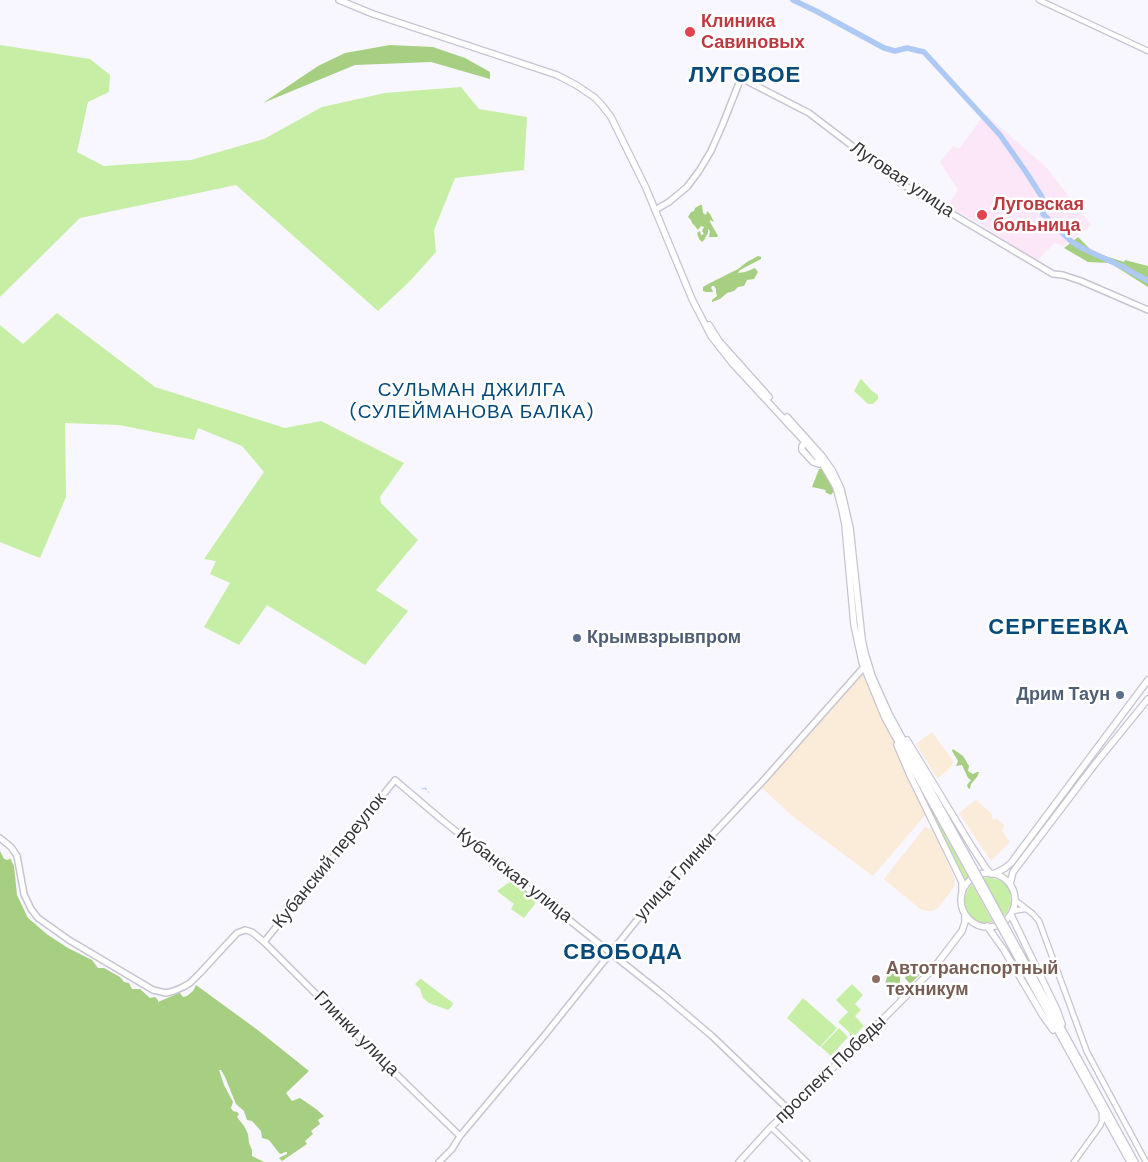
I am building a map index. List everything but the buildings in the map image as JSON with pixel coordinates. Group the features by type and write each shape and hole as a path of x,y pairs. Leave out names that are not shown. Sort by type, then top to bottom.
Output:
{"main road":[{"path":"339,0 373,14 557,75 576,85 601,104 610,117 646,188 692,299 711,336 733,364 832,470 841,490 850,528 865,653 872,676 972,871"},
{"name":"Луговая улица","path":"655,210 669,202 687,187 699,171 711,151 741,78 809,113 902,184 1052,274 1063,275 1081,281 1148,310"},
{"path":"806,441 836,487 847,538 854,625 864,667 885,718 1135,1162"},
{"name":"улица Глинки","path":"439,1162 452,1149 460,1136 544,1036 636,921 864,667"},
{"path":"992,874 1011,863 1148,680"},
{"path":"1010,884 1013,872 1095,764 1147,702 1137,696"},
{"path":"893,720 903,732 972,847 992,874"},
{"path":"896,738 897,747 962,882 961,903 965,914 972,922 987,926 1001,923 1012,913 1015,900 1013,891 1010,884 1000,876 983,874 966,884 962,892"},
{"name":"Кубанская улица","path":"395,780 509,874 611,952 712,1036 789,1110"},
{"name":"Кубанский переулок","path":"264,942 395,780"},
{"name":"Глинки улица","path":"0,838 11,847 17,856 24,894 31,909 38,918 69,940 153,990 174,991 190,983 237,933 245,930 252,932 460,1136"},
{"path":"1012,913 1057,1010 1072,1049"},
{"name":"проспект Победы","path":"738,1162 933,969 962,931 965,914"},
{"path":"962,931 971,926 980,925"},
{"path":"987,926 1004,950 1043,1016 1065,1046"},
{"path":"1006,932 1065,1046 1130,1162"}],"street":[{"path":"1039,0 1148,51"},
{"path":"1015,900 1039,921 1087,1052 1146,1162"},
{"path":"1012,913 1025,909"},
{"path":"1074,1162 1098,1130 1102,1121 1102,1111"},
{"path":"771,1128 807,1162"},
{"path":"1098,1130 1104,1128 1114,1133"}],"shaded area":[{"path":"985,114 1046,167 1091,225 1064,246 1054,243 1046,250 1038,262 982,225 948,206 958,190 940,162 953,146 959,149"},
{"path":"859,675 865,676 926,814 873,876 796,819 761,787"},
{"path":"932,732 953,761 952,766 938,778 916,744"},
{"path":"976,800 993,815 991,817 994,820 996,818 1004,825 1002,831 1010,842 991,861 959,813"},
{"path":"925,827 933,830 955,880 954,887 938,908 932,911 920,909 884,879"}],"green space":[{"path":"0,45 90,59 110,75 109,92 88,102 77,152 104,166 191,160 264,139 322,107 385,93 461,87 479,109 527,117 524,170 455,178 434,230 436,252 410,281 378,311 236,185 80,218 0,297"},
{"path":"390,45 433,47 465,58 490,72 490,79 431,62 355,65 263,103 318,66 345,53"},
{"path":"702,205 703,213 706,215 707,211 710,214 714,222 710,220 710,222 718,236 709,237 710,231 708,229 708,233 702,242 697,233 700,231 701,235 704,234 702,231 704,227 701,226 698,230 688,217"},
{"path":"1078,237 1093,252 1124,262 1125,260 1148,266 1148,287 1110,263 1088,262 1064,248"},
{"path":"758,256 761,259 740,270 738,273 755,268 758,272 754,279 747,280 744,286 738,287 712,302 717,296 714,286 711,288 712,292 703,291 703,287 738,269"},
{"path":"57,313 155,387 285,428 321,421 404,463 380,497 381,503 418,540 376,590 408,611 365,665 267,605 239,645 204,627 230,583 210,574 216,561 204,559 264,472 242,446 198,428 194,440 119,425 65,423 66,497 40,558 0,542 0,325 23,344"},
{"path":"862,379 878,395 878,399 873,404 868,404 854,391"},
{"path":"819,469 822,469 834,491 831,495 825,492 826,490 812,487"},
{"path":"953,749 963,756 969,766 968,771 973,774 979,772 970,789 967,785 971,780 968,778 962,765 956,766 958,761 952,751"},
{"path":"908,767 968,876 963,881"},
{"path":"0,851 4,859 8,860 10,858 14,866 17,895 28,918 48,935 92,960 98,968 104,968 120,977 124,982 129,983 132,989 140,989 150,998 155,997 158,1002 180,993 183,997 187,996 196,985 259,1031 309,1071 286,1093 292,1101 300,1098 324,1116 318,1120 320,1124 311,1131 313,1134 305,1141 307,1144 282,1161 279,1158 287,1154 287,1152 279,1153 269,1140 262,1138 261,1131 252,1121 247,1120 244,1111 236,1104 225,1077 221,1070 219,1070 233,1102 231,1108 239,1114 237,1117 248,1134 252,1156 264,1162 0,1162"},
{"path":"988,877 1000,880 1008,887 1010,892 1011,904 1007,913 1002,917 981,879"},
{"path":"511,881 536,899 535,904 524,918 511,909 514,904 497,891"},
{"path":"972,884 993,922 978,922 966,910 964,904 965,897"},
{"path":"917,962 930,965 910,984 905,978 908,969"},
{"path":"895,969 900,975 900,983 905,990 898,998 885,984 888,974"},
{"path":"420,979 453,1003 452,1006 448,1010 429,1003 423,998 420,989 415,984"},
{"path":"852,984 863,995 855,1004 861,1010 855,1016 864,1026 851,1039 849,1032 838,1022 848,1012 836,1000"},
{"path":"803,998 837,1028 820,1047 787,1018"},
{"path":"839,1028 848,1037 831,1056 821,1047"}],"waterway":[{"path":"793,0 884,48 895,51 907,48 924,52 1000,135 1042,197 1043,214 1072,242 1148,281"},
{"path":"422,789 426,788 426,790"}],"place":[{"name":"Клиника Савиновых","path":"690,32"},
{"name":"Луговская больница","path":"982,215"},
{"name":"Крымвзрывпром","path":"577,638"},
{"name":"Дрим Таун","path":"1120,695"},
{"name":"Автотранспортный техникум","path":"876,979"}],"district":[{"name":"ЛУГОВОЕ","path":"745,76"},
{"name":"СУЛЬМАН ДЖИЛГА (СУЛЕЙМАНОВА БАЛКА)","path":"472,402"},
{"name":"СЕРГЕЕВКА","path":"1059,628"},
{"name":"СВОБОДА","path":"623,953"}]}
